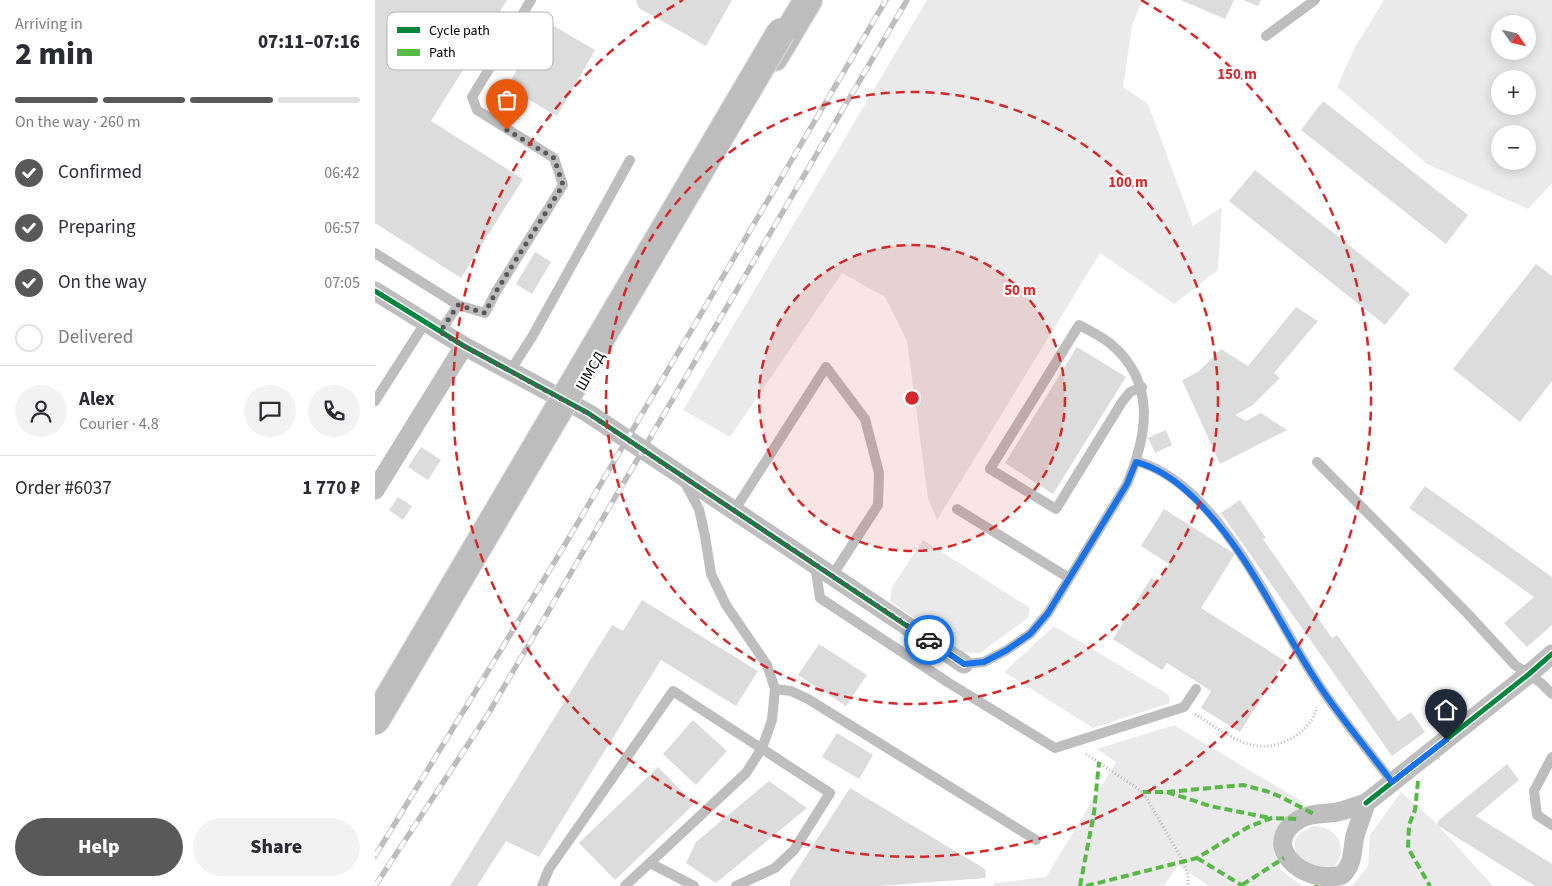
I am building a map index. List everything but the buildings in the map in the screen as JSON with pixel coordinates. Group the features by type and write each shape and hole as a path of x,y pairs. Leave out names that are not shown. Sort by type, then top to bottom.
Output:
{"main road":[{"name":"ШМСД","path":"375,721 799,0"},
{"name":"ШМСД","path":"375,744 807,0"}],"street":[{"path":"375,291 464,346 589,414 964,664"},
{"path":"375,490 464,346"},
{"path":"1366,803 1355,834 1351,862 1343,874 1331,882 1316,885 1302,881 1290,872 1284,858 1283,844 1288,829 1299,819 1313,814 1342,811 1354,805 1366,803 1552,654"}],"lane":[{"path":"524,12 531,0"},
{"path":"1266,36 1315,0"},
{"path":"375,253 458,305 485,313 497,290 563,185 554,158 477,110 472,96 488,70"},
{"path":"510,371 532,337 630,160"},
{"path":"375,401 433,327 458,305"},
{"path":"964,664 984,662 1007,650 1030,634 1048,613 1127,484 1136,462 1142,437 1145,407 1141,387 1130,363 1111,344 1079,325 990,469 1056,509 1121,402 1130,392 1141,387"},
{"path":"734,511 827,367 865,419 879,473 878,505 832,576"},
{"path":"1136,462 1158,469 1187,490 1217,520 1239,551 1321,688 1392,782"},
{"path":"1317,462 1467,613 1515,665 1541,683 1552,694"},
{"path":"625,886 745,773 762,748 772,720 775,689 767,665 726,605 711,574 699,509 682,476"},
{"path":"957,510 1069,578"},
{"path":"815,565 820,598 949,683 1055,748 1184,707 1196,690"},
{"path":"775,689 791,691 808,699 1035,840"},
{"path":"542,886 549,869 673,691 831,792 794,850 775,868 736,886"},
{"path":"1552,757 1534,791 1537,815 1552,824"},
{"path":"650,863 694,886"}],"path":[{"path":"1184,707 1233,739 1248,745 1264,747 1281,745 1295,737 1307,726 1315,712 1321,688"},
{"path":"1143,792 1183,861 1189,886"}],"shaded area":[{"path":"927,0 1142,0 1132,26 1123,87 1148,104 1193,226 1222,207 1218,270 1174,304 1100,253 937,520 928,498 907,341 885,297 842,273 730,437 683,410"},
{"path":"1384,0 1552,0 1552,183 1528,209 1427,164 1337,87 1355,47"},
{"path":"923,540 1030,608 1028,618 980,653 963,652 890,601 892,587"},
{"path":"1054,626 1169,695 1170,703 1093,728 1004,672"},
{"path":"1174,725 1303,802 1298,811 1278,832 1274,852 1281,870 1302,886 1209,886 1178,865 1164,886 994,886 994,883 1046,877 1116,762 1097,749"},
{"path":"1401,792 1433,820 1493,886 1352,886 1368,866 1370,835"},
{"path":"1314,826 1332,832 1340,842 1341,854 1330,870 1306,870 1298,856 1295,845 1296,839 1305,830"}],"railway":[{"path":"375,856 560,553 886,0"},
{"path":"375,886 488,714 907,0"}],"marked path":[{"path":"1080,886 1094,813 1099,762"},
{"path":"1418,781 1415,810 1409,825 1408,848 1430,886"},
{"path":"1167,792 1243,785 1281,797 1314,814"},
{"path":"1143,792 1167,792 1210,806 1270,818"},
{"path":"1086,886 1197,858 1250,826 1272,818 1299,819"},
{"path":"1197,858 1243,886"},
{"path":"1242,885 1284,858"}],"cycle path":[{"path":"375,291 464,346 588,413 964,664"},
{"path":"1366,803 1552,654"}],"way so far":[{"path":"507,130 554,158 563,185 497,290 485,313 458,305 440,332 589,414 929,640"}],"route":[{"path":"929,640 964,664 984,662 1007,650 1030,634 1048,613 1127,484 1136,462 1147,464 1158,469 1187,490 1217,520 1239,551 1321,688 1392,782 1446,740"}]}
